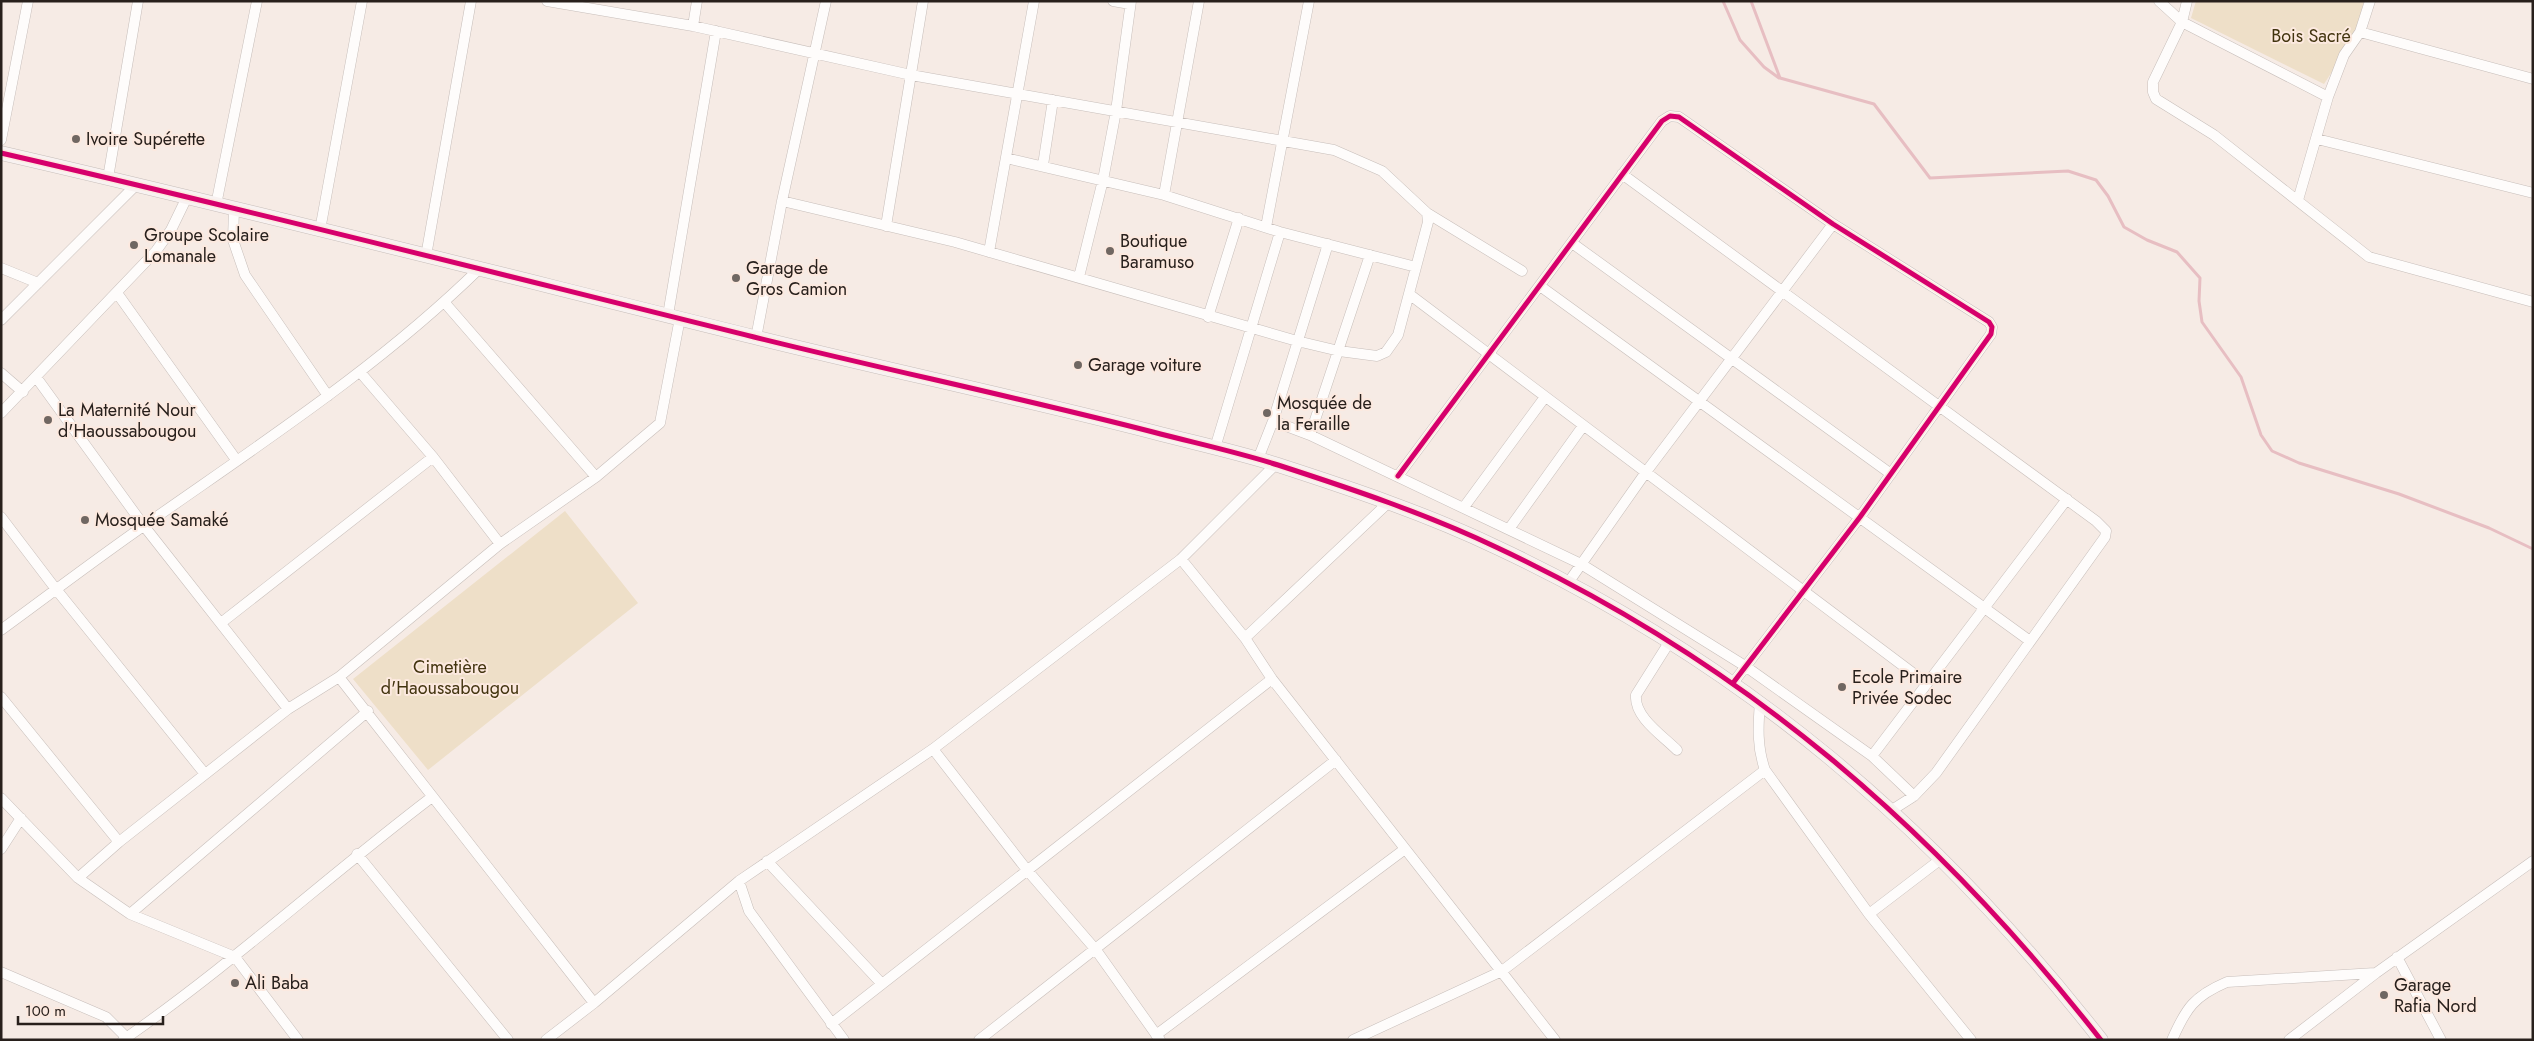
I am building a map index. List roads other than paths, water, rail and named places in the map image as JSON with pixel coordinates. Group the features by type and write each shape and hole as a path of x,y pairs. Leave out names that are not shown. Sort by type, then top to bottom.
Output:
{"street":[{"path":"1,140 28,1"},
{"path":"108,178 138,1"},
{"path":"216,205 258,1"},
{"path":"320,230 362,1"},
{"path":"426,256 471,1"},
{"path":"547,1 584,4 693,26 911,75 1282,139 1334,150 1382,171 1427,213 1522,270"},
{"path":"693,26 697,1"},
{"path":"756,338 782,201 826,1"},
{"path":"886,226 923,1"},
{"path":"989,252 1034,1"},
{"path":"1079,277 1104,180 1116,111 1130,3 1113,1"},
{"path":"1164,195 1179,121 1199,1"},
{"path":"1266,227 1310,1"},
{"path":"2159,1 2182,22 2328,98"},
{"path":"2187,1 2182,22 2154,82 2153,92 2156,99 2214,135 2298,200 2354,248 2369,257 2533,302"},
{"path":"2298,200 2328,98 2344,55 2360,32 2370,1"},
{"path":"78,878 119,842 205,774 288,710 339,677 500,544 596,477 660,423 716,31"},
{"path":"2360,32 2533,79"},
{"path":"1043,165 1052,100"},
{"path":"1398,476 1662,121 1670,116 1679,117 1833,224 1989,322 1992,327 1991,334 1860,517 1733,683"},
{"path":"2317,139 2533,193"},
{"path":"1,153 480,268 756,338 1050,405 1276,464 1390,502 1494,546 1568,583 1670,641 1760,702 1827,753 1892,810 2023,945 2101,1040"},
{"path":"1006,158 1043,165 1164,195 1280,232 1416,267"},
{"path":"1622,174 1941,405 2067,499 2106,531 2105,537 1936,773 1914,796 1892,810"},
{"path":"1,320 136,185"},
{"path":"1,413 156,251 171,230 187,197"},
{"path":"782,201 989,252 1079,277 1208,317 1339,351 1377,356 1386,352 1398,335 1428,222 1427,213"},
{"path":"234,209 233,240 244,275 328,396"},
{"path":"1208,317 1239,218"},
{"path":"1568,583 1646,472 1833,224"},
{"path":"1215,448 1280,232"},
{"path":"1258,459 1274,421 1297,340 1328,244"},
{"path":"1572,244 1730,360 1891,474"},
{"path":"1310,435 1370,255"},
{"path":"1,268 38,283"},
{"path":"1,630 55,588 237,461 360,372 445,303 480,268"},
{"path":"1540,286 2030,641"},
{"path":"117,293 237,461"},
{"path":"1409,294 1926,683"},
{"path":"445,303 596,477"},
{"path":"360,372 433,457 500,544"},
{"path":"1,373 23,392"},
{"path":"36,377 144,526 288,710"},
{"path":"1464,507 1545,397"},
{"path":"1274,421 1310,435 1581,564 1745,666 1872,756 1914,796"},
{"path":"1509,529 1584,426"},
{"path":"221,623 433,457"},
{"path":"546,1040 594,1003 739,880 933,749 1180,559 1276,464"},
{"path":"1872,756 2067,499"},
{"path":"1245,638 1390,502"},
{"path":"1,517 55,588 205,774"},
{"path":"1180,559 1245,638 1272,679 1555,1040"},
{"path":"1670,641 1636,695 1635,704 1639,712 1677,750"},
{"path":"339,677 368,711 432,797 594,1003"},
{"path":"831,1024 1272,679"},
{"path":"1,697 119,842"},
{"path":"1760,702 1757,733 1758,752 1765,770 1869,914 1971,1040"},
{"path":"130,914 368,711"},
{"path":"933,749 1027,870 1096,950 1158,1037 1405,849"},
{"path":"979,1040 1336,760"},
{"path":"1353,1040 1502,971 1765,770"},
{"path":"1,972 106,1017 126,1039 235,957 358,854 432,797"},
{"path":"1,798 78,878 130,914 235,957 298,1040"},
{"path":"1,849 21,818"},
{"path":"358,854 508,1040"},
{"path":"1869,914 1940,858"},
{"path":"767,861 882,984"},
{"path":"2289,1040 2376,972 2533,861"},
{"path":"739,880 750,911 844,1040"},
{"path":"2397,957 2441,1040"},
{"path":"2172,1040 2188,1008 2205,991 2227,982 2376,972"}],"waterway":[{"path":"1723,1 1740,40 1764,67 1779,78"},
{"path":"1751,1 1780,78 1874,104 1930,178 2068,171 2096,180 2108,196 2124,227 2147,240 2177,252 2200,278 2199,301 2202,322 2241,377 2261,435 2272,451 2299,463 2399,494 2489,528 2533,549"}],"place":[{"name":"Ivoire Supérette","path":"76,139"},
{"name":"Groupe Scolaire Lomanale","path":"134,245"},
{"name":"Boutique Baramuso","path":"1110,251"},
{"name":"Garage de Gros Camion","path":"736,278"},
{"name":"Garage voiture","path":"1078,365"},
{"name":"Mosquée de la Feraille","path":"1267,413"},
{"name":"La Maternité Nour d'Haoussabougou","path":"48,420"},
{"name":"Mosquée Samaké","path":"85,520"},
{"name":"Ecole Primaire Privée Sodec","path":"1842,687"},
{"name":"Ali Baba","path":"235,983"},
{"name":"Garage Rafia Nord","path":"2384,995"}],"park label":[{"name":"Bois Sacré","path":"2311,36"},
{"name":"Cimetière d'Haoussabougou","path":"450,678"}]}
